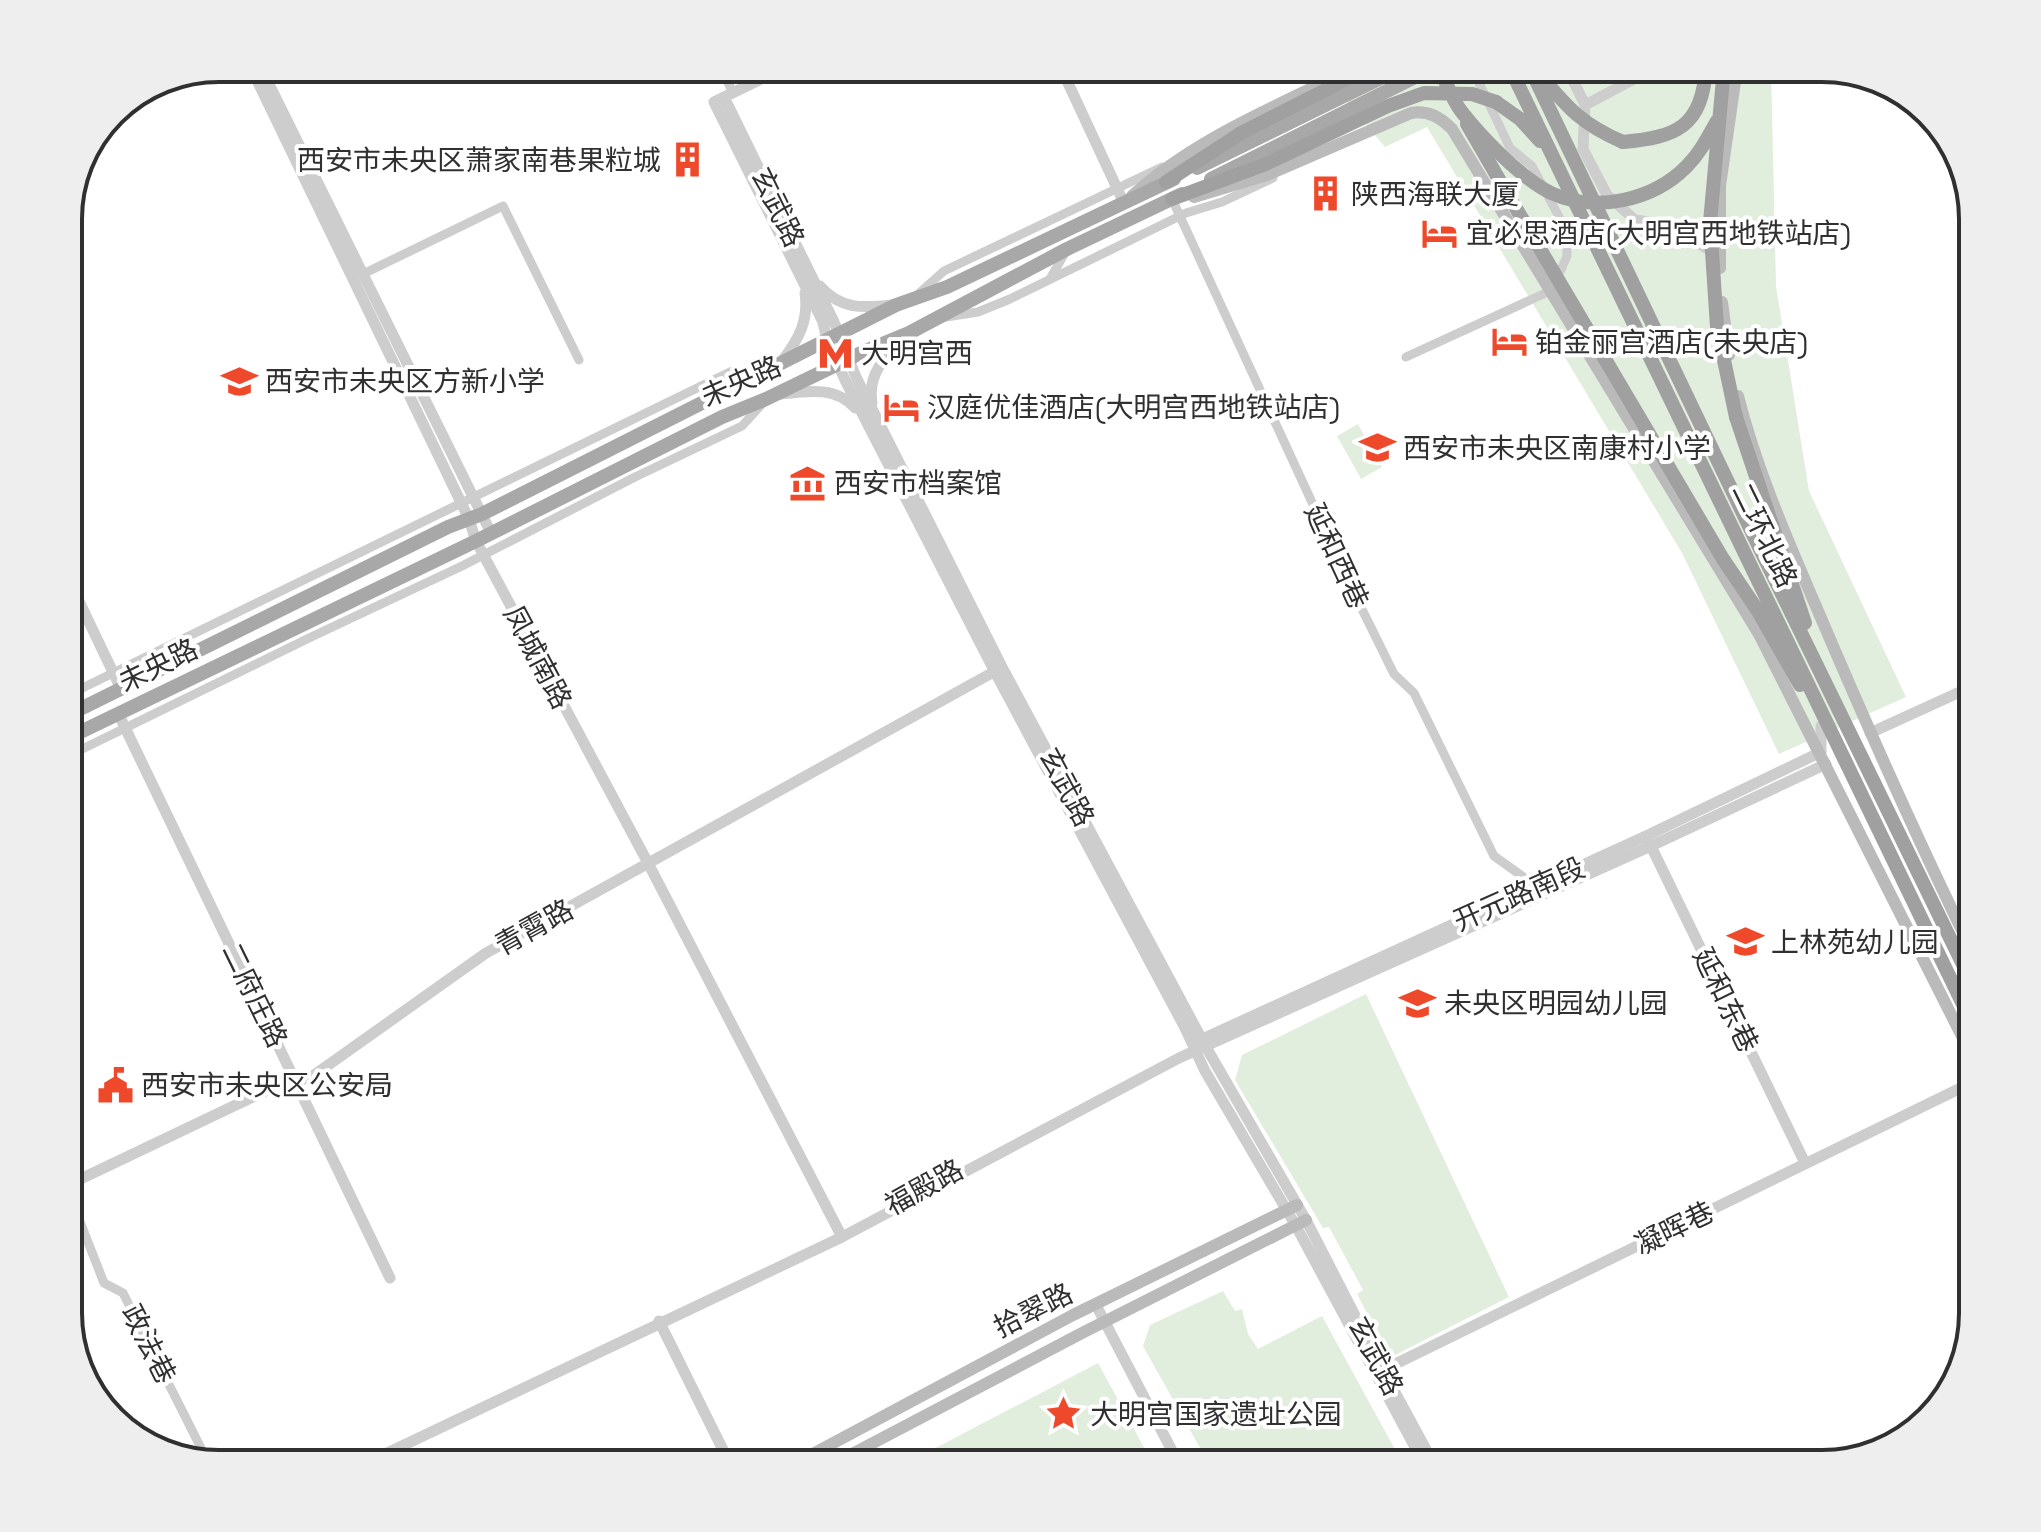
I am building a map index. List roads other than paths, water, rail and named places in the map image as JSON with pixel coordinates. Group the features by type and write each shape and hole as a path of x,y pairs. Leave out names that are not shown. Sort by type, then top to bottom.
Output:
{"highway":[{"path":"1166,182 1241,133 1341,82"},
{"path":"1444,82 1723,559 1758,611 1821,726 1848,762"},
{"name":"二环北路","path":"1517,82 1753,551 1823,677 1959,956"},
{"name":"二环北路","path":"1538,82 1848,762 1959,996"},
{"path":"1545,82 1574,115 1596,131 1623,142 1657,139 1678,131 1692,118 1705,82"},
{"path":"1722,82 1710,222 1717,327 1736,417 1823,677"},
{"path":"1173,201 1266,164 1388,106 1424,93 1472,94 1496,102 1520,119 1552,153"},
{"path":"1459,109 1504,159 1551,192 1591,204 1633,198 1667,182 1686,167 1701,149 1717,121"}],"main road":[{"path":"1123,195 1203,144 1325,82"},
{"name":"未央路","path":"82,708 772,370 896,305 947,287 1070,227 1123,195 1166,182 1372,82"},
{"name":"未央路","path":"82,731 476,541 722,417 909,333 1067,249 1173,201 1407,82"},
{"path":"1735,82 1720,186 1719,255 1722,309 1731,368 1746,429 1784,531 1870,733 1959,923"},
{"path":"1173,201 1267,175 1411,113 1425,112 1436,116 1452,129 1760,636 1959,1030"},
{"name":"拾翠路","path":"821,1450 1096,1305 1292,1207"},
{"name":"拾翠路","path":"860,1450 1301,1223"}],"street":[{"name":"凤城南路","path":"258,82 461,503 491,533"},
{"name":"凤城南路","path":"268,82 474,498 476,541 841,1235"},
{"path":"722,82 724,97 755,82"},
{"path":"914,297 944,271 1042,224 1123,195 1068,82"},
{"path":"1406,357 1552,290 1567,256 1566,230 1532,166 1510,148 1479,82"},
{"path":"1574,82 1585,105 1583,149 1607,195 1634,219 1670,227 1719,255"},
{"path":"1585,105 1629,82"},
{"name":"玄武路","path":"724,97 806,276 868,426 1200,1045 1301,1223 1417,1450"},
{"path":"939,317 978,312 1180,216 1239,195 1276,177 1293,164"},
{"name":"延和西巷","path":"1173,201 1394,674 1414,693 1494,856 1536,886"},
{"path":"363,274 503,206 579,360"},
{"path":"1042,224 1070,227"},
{"path":"1050,279 1067,249"},
{"path":"806,276 849,307 896,305"},
{"path":"82,688 732,371 772,370 798,338 805,320 806,276"},
{"path":"876,415 871,401 872,379 882,361 909,333"},
{"name":"玄武路","path":"843,362 876,415 998,669"},
{"path":"82,749 484,555 742,426 771,397 815,391 841,397 857,409 868,426"},
{"path":"82,608 121,689"},
{"name":"青霄路","path":"82,1181 284,1082 310,1078 486,953 998,669"},
{"path":"1870,733 1959,692"},
{"name":"二府庄路","path":"118,713 390,1278"},
{"path":"1821,726 1823,758"},
{"name":"开元路南段","path":"1200,1045 1649,841 1823,758"},
{"name":"开元路南段","path":"1200,1045 1536,886 1649,841"},
{"name":"延和东巷","path":"1649,841 1805,1163"},
{"name":"福殿路","path":"393,1450 841,1235 1200,1045"},
{"name":"凝晖巷","path":"1379,1372 1959,1089"},
{"name":"政法巷","path":"82,1225 104,1283 123,1293 201,1449"},
{"path":"1096,1305 1172,1450"},
{"path":"658,1324 723,1450"},
{"name":"玄武路","path":"1379,1372 1426,1450"}],"place":[{"name":"西安市未央区萧家南巷果粒城","path":"687,160"},
{"name":"陕西海联大厦","path":"1325,194"},
{"name":"宜必思酒店(大明宫西地铁站店)","path":"1440,233"},
{"name":"铂金丽宫酒店(未央店)","path":"1509,342"},
{"name":"大明宫西","path":"835,353"},
{"name":"西安市未央区方新小学","path":"239,381"},
{"name":"汉庭优佳酒店(大明宫西地铁站店)","path":"901,407"},
{"name":"西安市未央区南康村小学","path":"1377,448"},
{"name":"西安市档案馆","path":"808,483"},
{"name":"上林苑幼儿园","path":"1745,942"},
{"name":"未央区明园幼儿园","path":"1418,1003"},
{"name":"西安市未央区公安局","path":"115,1085"},
{"name":"大明宫国家遗址公园","path":"1064,1414"}]}
